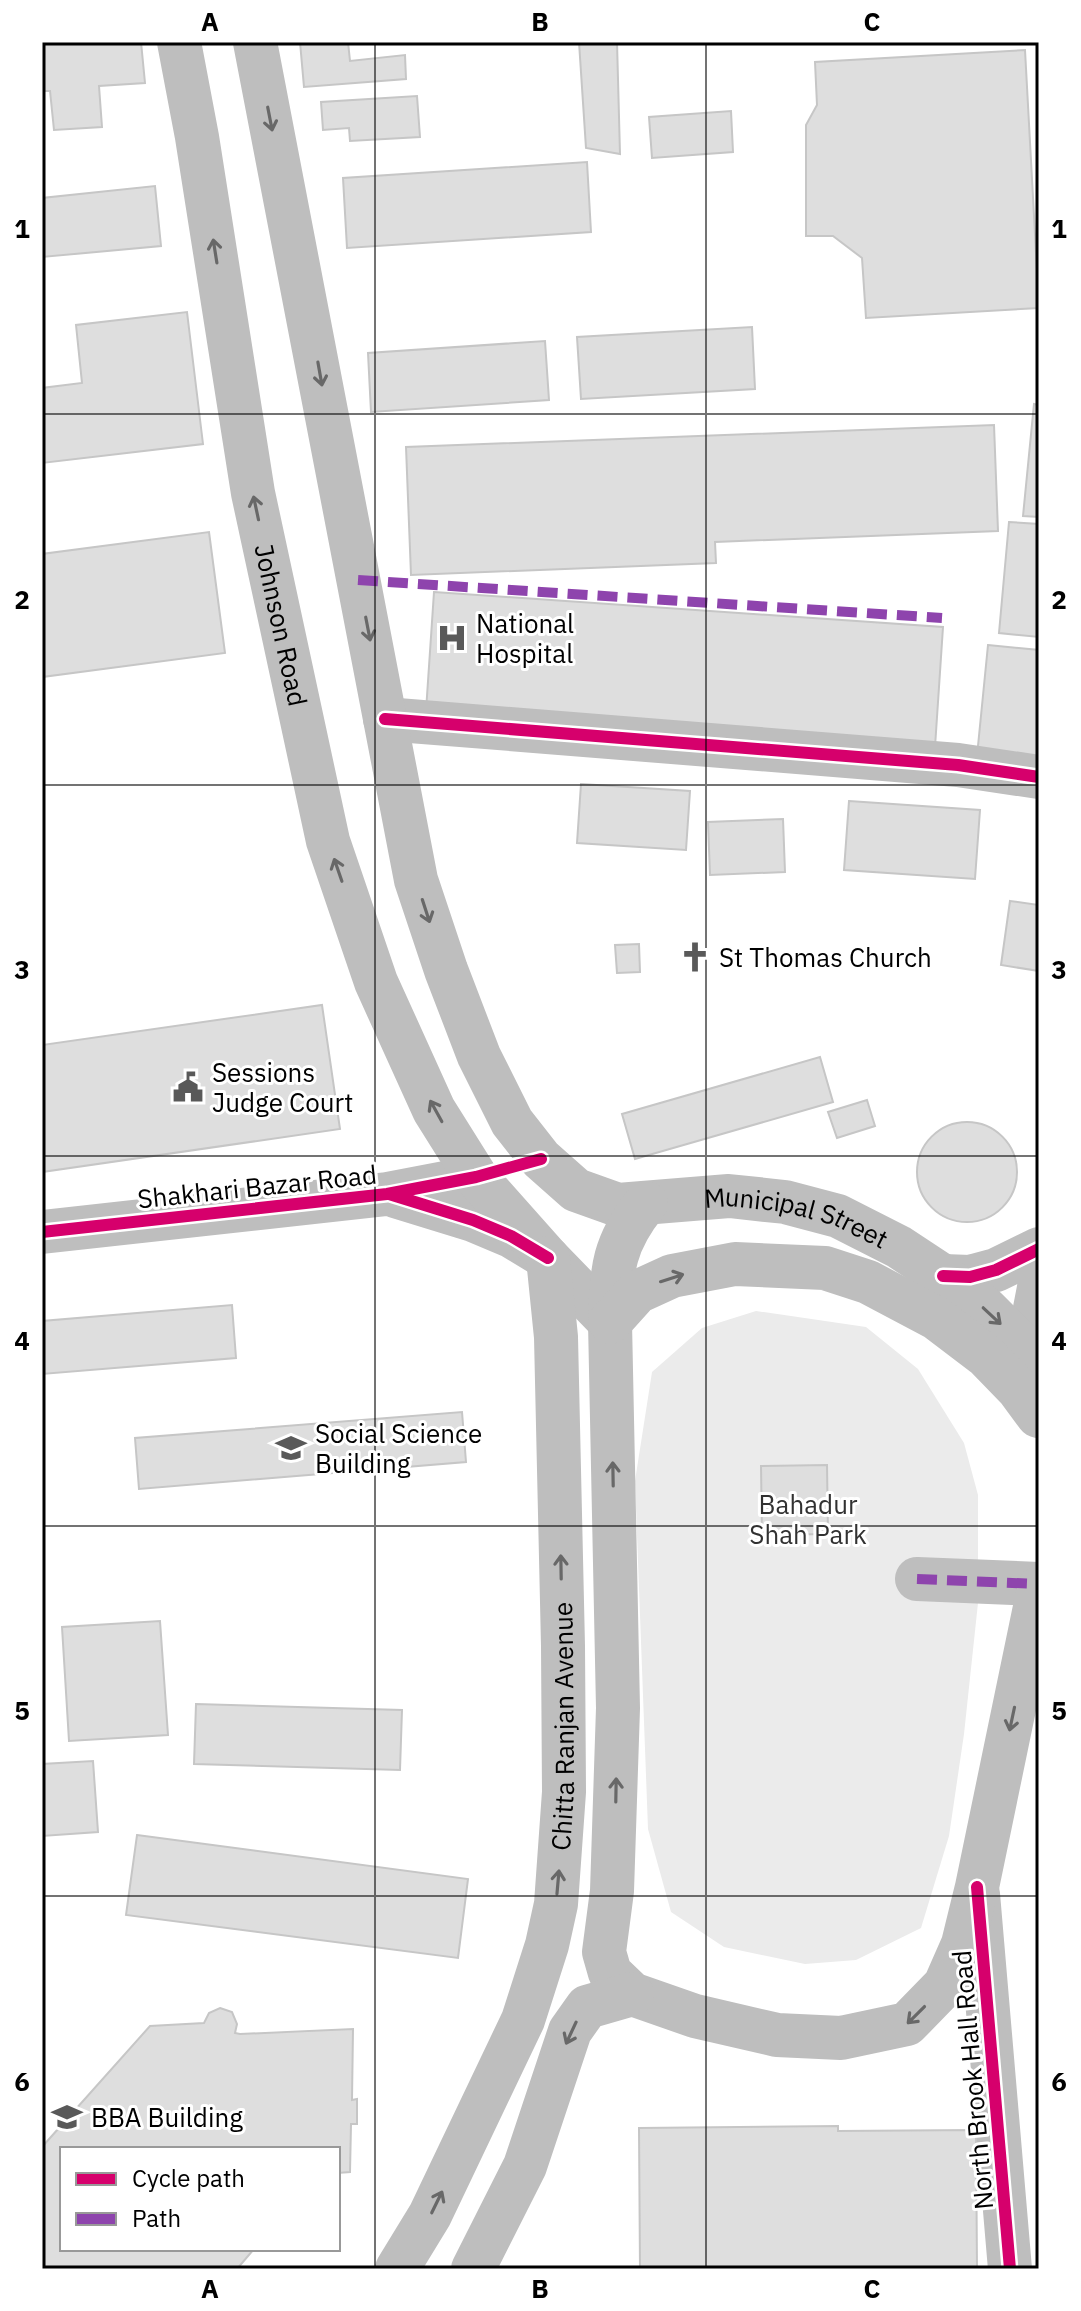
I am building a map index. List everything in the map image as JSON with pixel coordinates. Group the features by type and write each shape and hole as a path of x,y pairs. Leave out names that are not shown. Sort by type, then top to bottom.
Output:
{"main road":[{"name":"Johnson Road","path":"179,42 253,493 328,841 376,982 434,1110 476,1177"},
{"path":"255,42 416,880 479,1056 512,1122 541,1159"},
{"path":"385,719 958,765 1039,777"},
{"name":"Shakhari Bazar Road","path":"42,1232 387,1194 476,1177 541,1159"},
{"name":"Municipal Street","path":"541,1159 576,1190 618,1205 729,1196 785,1202 838,1216 899,1247 943,1276 987,1310 1033,1360"},
{"path":"476,1177 610,1322 637,1292 672,1276 735,1264 825,1268 868,1282 936,1318 986,1356 1018,1389 1039,1417"},
{"path":"387,1194 473,1220 511,1236 548,1258"},
{"name":"Chitta Ranjan Avenue","path":"604,1952 612,1891 618,1708 610,1322 612,1275 628,1225 646,1203"},
{"path":"943,1276 970,1277 996,1270 1039,1249"},
{"name":"Chitta Ranjan Avenue","path":"397,2269 430,2215 523,2020 547,1945 556,1904 564,1792 556,1337 548,1258"},
{"path":"1039,1288 1033,1360 1039,1397"},
{"path":"547,1945 604,1952 610,1973 632,1994 695,2016 777,2035 841,2038 907,2024 945,1985 963,1944 1031,1664 1039,1586 917,1579"},
{"name":"North Brook Hall Road","path":"977,1887 1010,2269"},
{"path":"473,2269 525,2166 570,2031 587,2007 632,1994"}],"green space":[{"name":"Bahadur Shah Park","path":"756,1311 866,1327 918,1369 964,1443 978,1495 978,1603 949,1836 921,1928 856,1960 805,1964 724,1947 671,1912 648,1829 635,1481 652,1372 702,1328"}],"building":[{"path":"42,42 141,42 145,83 99,86 102,127 54,130 50,91 42,91"},
{"path":"300,42 348,42 350,61 405,55 406,79 304,87"},
{"path":"579,42 617,42 620,154 586,148"},
{"path":"1025,50 1039,308 866,318 862,258 833,236 806,236 806,125 817,105 815,62"},
{"path":"417,96 420,137 350,141 349,128 323,130 321,102"},
{"path":"731,111 733,152 652,158 649,117"},
{"path":"587,162 591,232 347,248 343,178"},
{"path":"155,186 161,246 42,257 42,198"},
{"path":"187,312 203,444 42,463 42,388 82,383 76,325"},
{"path":"752,327 755,389 581,399 577,337"},
{"path":"545,341 549,400 371,412 368,353"},
{"path":"1034,404 1039,405 1039,517 1023,516"},
{"path":"994,425 998,531 715,542 716,563 411,575 406,447"},
{"path":"1009,522 1039,524 1039,637 999,633"},
{"path":"209,532 225,653 42,677 42,554"},
{"path":"434,592 943,627 935,747 426,711"},
{"path":"988,645 1039,650 1039,762 977,756"},
{"path":"581,784 690,791 686,850 577,843"},
{"path":"849,801 980,810 975,879 844,870"},
{"path":"783,819 785,872 710,875 708,822"},
{"path":"1010,901 1039,905 1039,971 1001,965"},
{"path":"639,944 640,972 617,973 615,945"},
{"name":"Sessions Judge Court","path":"322,1005 340,1129 42,1172 42,1045"},
{"path":"820,1057 833,1102 635,1159 622,1114"},
{"path":"867,1100 875,1126 837,1138 828,1112"},
{"path":"967,1122 995,1130 1009,1144 1017,1172 1009,1200 995,1214 967,1222 939,1214 925,1200 917,1172 925,1144 939,1130"},
{"path":"232,1305 236,1358 42,1374 42,1321"},
{"path":"462,1412 466,1462 139,1489 135,1438"},
{"path":"827,1465 828,1534 762,1535 761,1466"},
{"path":"160,1621 168,1735 69,1741 62,1627"},
{"path":"196,1704 402,1710 400,1770 194,1764"},
{"path":"93,1761 98,1832 42,1836 42,1764"},
{"path":"137,1835 468,1879 458,1958 126,1915"},
{"path":"220,2008 232,2012 237,2024 235,2033 240,2034 353,2029 352,2100 357,2099 357,2124 351,2124 350,2172 340,2173 340,2147 60,2147 60,2251 252,2251 237,2269 42,2269 42,2147 150,2026 204,2023 209,2013"},
{"path":"838,2126 838,2131 976,2130 977,2269 640,2269 639,2128"}],"marked path":[{"path":"358,580 942,618"},
{"path":"917,1579 1039,1584"}],"cycle path":[{"path":"385,719 958,765 1039,777"},
{"path":"42,1232 387,1194 476,1177 541,1159"},
{"path":"389,1194 473,1220 511,1236 548,1258"},
{"path":"943,1276 970,1277 996,1270 1039,1249"},
{"path":"977,1887 1010,2269"}],"place":[{"name":"National Hospital","path":"452,638"},
{"name":"St Thomas Church","path":"695,957"},
{"name":"Sessions Judge Court","path":"188,1087"},
{"name":"Social Science Building","path":"291,1448"},
{"name":"BBA Building","path":"67,2117"}]}
